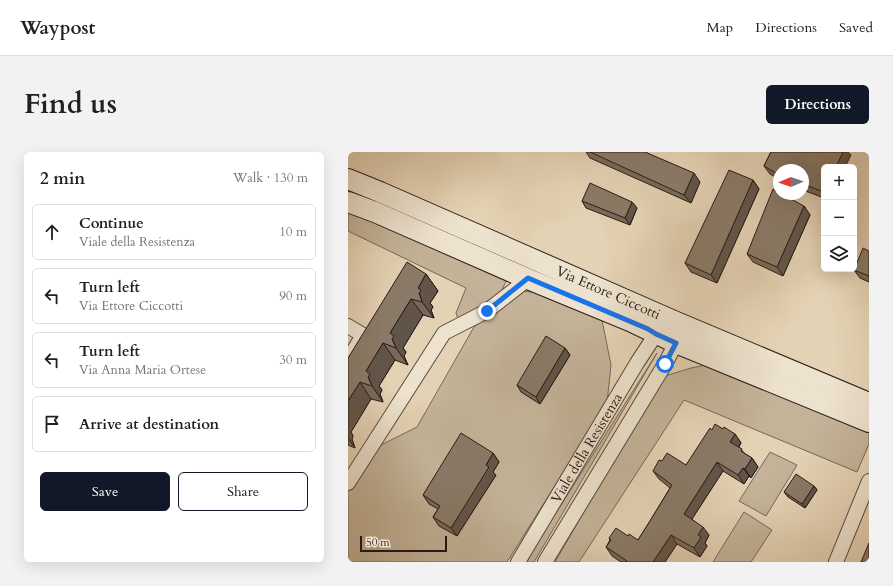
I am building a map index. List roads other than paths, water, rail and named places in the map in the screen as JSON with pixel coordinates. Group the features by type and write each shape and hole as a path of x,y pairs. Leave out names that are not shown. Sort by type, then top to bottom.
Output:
{"street":[{"name":"Via Ettore Ciccotti","path":"348,179 674,321 869,403"},
{"name":"Via Ettore Ciccotti","path":"348,202 642,326 676,343 869,422"},
{"path":"348,483 444,333 487,311 528,278"},
{"path":"656,334 674,321"},
{"path":"674,321 676,343"},
{"path":"348,326 363,335 348,360"},
{"name":"Viale della Resistenza","path":"518,562 637,363 656,334"},
{"name":"Viale della Resistenza","path":"545,562 665,364 676,343"},
{"path":"836,562 869,481"}]}
